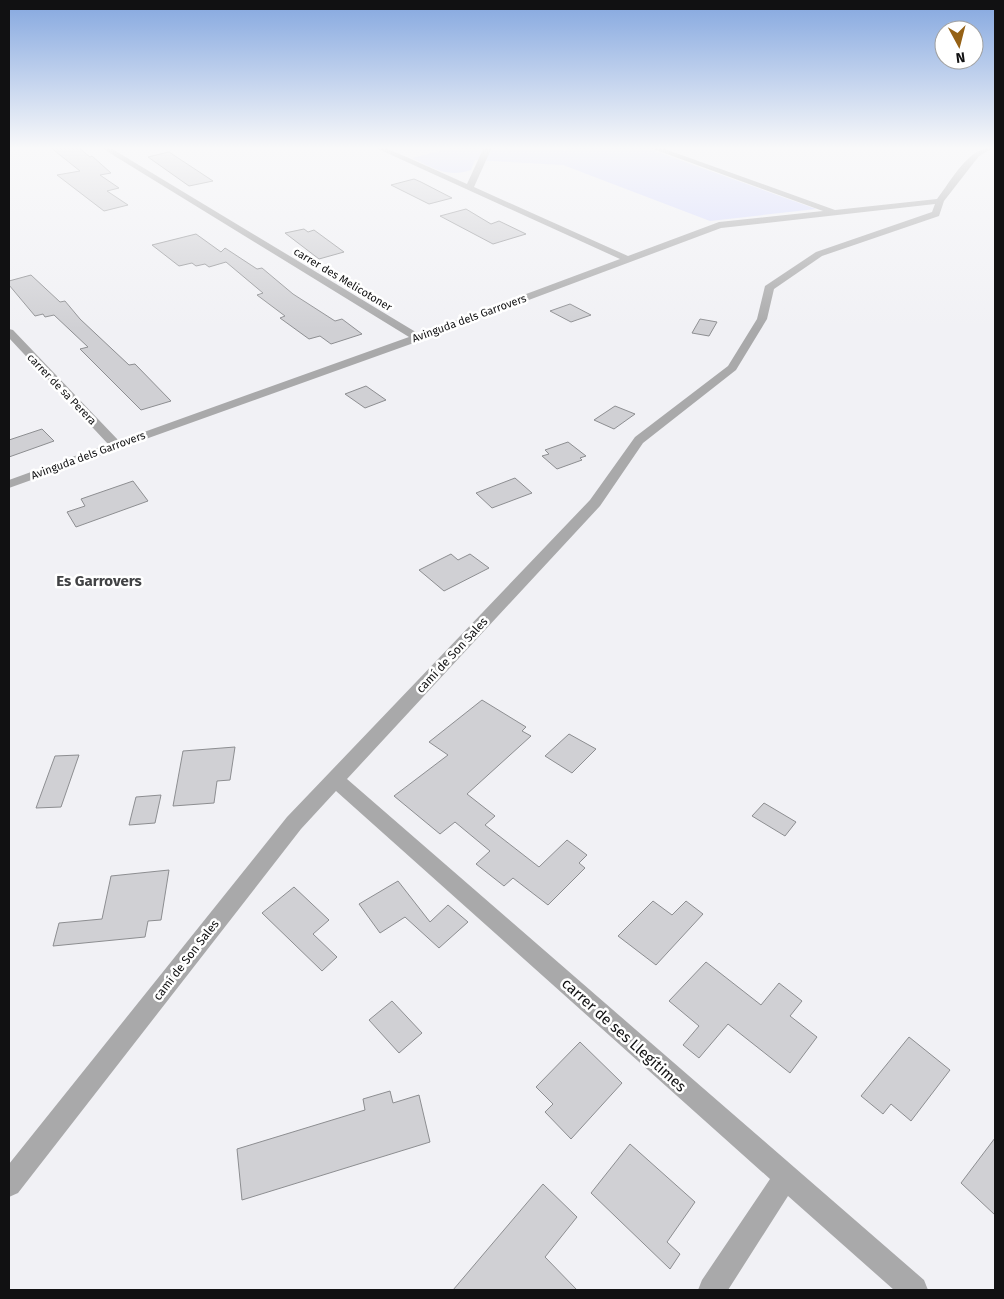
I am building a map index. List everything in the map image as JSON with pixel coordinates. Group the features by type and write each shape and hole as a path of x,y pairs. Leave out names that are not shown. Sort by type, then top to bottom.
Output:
{"street":[{"name":"carrer des Melicotoner","path":"204,208 418,338"},
{"path":"513,208 628,259"},
{"path":"822,208 834,212"},
{"name":"Avinguda dels Garrovers","path":"9,484 418,338 719,225 876,208"},
{"name":"camí de Son Sales","path":"9,1184 294,823 595,503 639,440 732,368 762,320 769,288 819,254 936,214 938,208"},
{"name":"carrer de sa Perera","path":"9,332 116,445"},
{"name":"carrer de ses Llegítimes","path":"334,780 914,1290"},
{"path":"712,1290 785,1178"}],"shaded area":[{"path":"675,208 816,209 710,221"}],"building":[{"path":"100,208 118,208 104,211"},
{"path":"466,209 491,224 499,221 526,234 493,244 440,216"},
{"path":"304,229 308,232 314,230 344,252 319,259 285,233"},
{"path":"196,234 221,252 225,248 257,269 262,268 293,294 335,321 342,319 362,334 331,344 320,336 309,339 280,318 285,316 257,295 263,293 226,262 209,267 205,264 196,266 192,263 179,266 152,245"},
{"path":"31,275 60,302 65,301 80,319 129,365 135,364 171,401 141,410 80,349 88,347 54,315 45,317 43,314 35,316 9,285 9,281"},
{"path":"570,304 591,315 571,322 550,311"},
{"path":"700,319 717,322 709,336 692,333"},
{"path":"366,386 386,400 365,408 345,394"},
{"path":"615,406 635,414 614,429 594,420"},
{"path":"42,429 54,441 9,457 9,440"},
{"path":"568,442 586,456 580,458 582,460 557,469 542,456 549,454 545,450"},
{"path":"515,478 532,493 492,508 476,493"},
{"path":"133,481 148,501 76,527 67,512 85,506 81,499"},
{"path":"451,554 458,560 470,554 489,568 444,591 419,570"},
{"path":"482,700 526,727 522,731 531,736 467,794 495,816 485,825 539,867 567,840 587,855 579,863 585,868 548,905 513,878 504,886 476,864 490,851 455,822 440,834 394,796 448,755 429,742"},
{"path":"569,734 596,749 572,773 545,756"},
{"path":"235,747 230,780 217,781 214,803 173,806 183,751"},
{"path":"79,755 61,807 36,808 55,756"},
{"path":"161,795 155,823 129,825 136,797"},
{"path":"764,803 796,822 785,836 752,816"},
{"path":"169,870 161,920 148,921 145,937 53,946 59,923 102,919 111,876"},
{"path":"398,881 430,922 448,905 468,922 439,948 405,917 380,933 359,904"},
{"path":"294,887 329,920 313,934 337,957 322,971 262,913"},
{"path":"653,901 672,915 686,901 703,914 656,965 618,936"},
{"path":"706,962 761,1005 779,983 802,1001 790,1016 817,1037 790,1073 728,1024 699,1058 683,1045 699,1026 669,1001"},
{"path":"392,1001 422,1033 399,1053 369,1020"},
{"path":"909,1037 950,1070 911,1121 891,1104 883,1114 861,1096"},
{"path":"580,1042 622,1083 571,1139 545,1112 553,1104 536,1087"},
{"path":"390,1091 393,1103 419,1095 430,1142 242,1200 237,1149 365,1110 363,1099"},
{"path":"995,1138 995,1215 961,1183"},
{"path":"630,1144 695,1202 667,1242 680,1254 670,1269 591,1193"},
{"path":"543,1184 577,1217 545,1257 577,1290 453,1290"}],"district":[{"name":"Es Garrovers","path":"99,581"}]}
